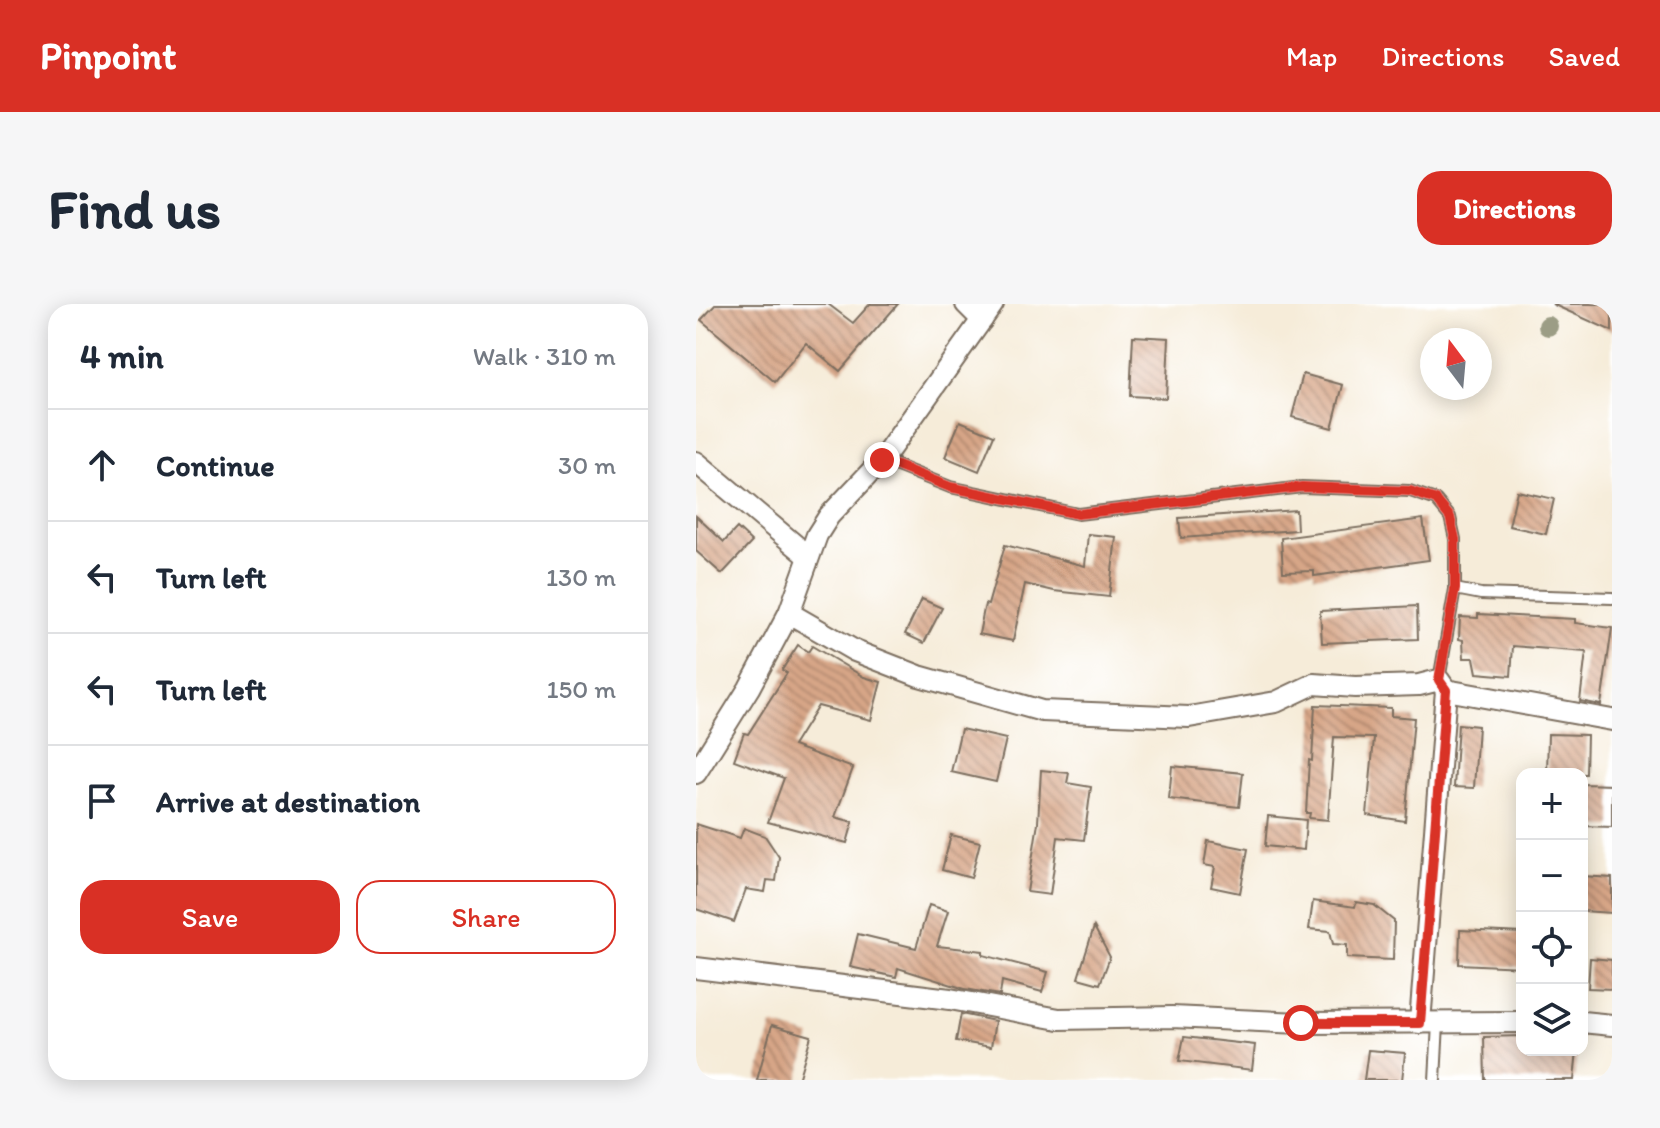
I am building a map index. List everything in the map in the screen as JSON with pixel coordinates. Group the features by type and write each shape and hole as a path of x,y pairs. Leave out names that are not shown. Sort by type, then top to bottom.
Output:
{"street":[{"path":"696,773 749,688 789,613 817,535 829,516 882,460 987,312 966,304"},
{"path":"696,462 808,556"},
{"path":"789,613 855,651 919,676 1042,711 1189,717 1276,702 1314,684 1355,687 1443,685 1612,720"},
{"path":"1429,1023 1443,685"},
{"path":"696,968 936,997 1059,1019 1172,1017 1301,1023 1516,1022"},
{"path":"1588,1023 1612,1025"}],"lane":[{"path":"882,460 950,487 1078,514 1302,487 1410,491 1436,500 1450,517 1455,539 1455,589 1443,685"},
{"path":"1455,589 1481,594 1612,598"},
{"path":"1429,1023 1435,1080"}],"building":[{"path":"716,304 828,304 853,323 870,304 898,304 840,371 806,343 775,382 701,320"},
{"path":"1552,304 1612,304 1612,331"},
{"path":"1133,336 1169,338 1166,398 1130,396"},
{"path":"1303,374 1343,385 1332,428 1292,417"},
{"path":"960,421 994,435 979,471 945,457"},
{"path":"1517,491 1554,499 1546,534 1509,526"},
{"path":"1296,510 1297,530 1181,538 1179,518"},
{"path":"696,516 724,542 737,528 752,542 722,574 696,551"},
{"path":"1423,519 1429,560 1314,576 1314,571 1283,572 1281,538"},
{"path":"1088,534 1116,537 1109,597 1054,591 1025,584 1013,641 979,634 985,604 988,605 1005,545 1085,566"},
{"path":"922,599 942,608 924,643 905,634"},
{"path":"1417,606 1418,639 1322,643 1320,611"},
{"path":"1478,614 1575,619 1575,623 1612,628 1601,705 1580,701 1586,652 1513,646 1511,676 1477,673 1474,658 1464,658 1463,640 1459,639 1460,617 1478,618"},
{"path":"798,645 808,652 812,646 864,677 881,682 871,720 818,706 793,746 853,768 835,817 853,822 847,843 768,822 784,778 734,760 744,733 748,734 787,673 782,670"},
{"path":"1315,705 1391,708 1391,716 1414,718 1405,821 1367,815 1374,738 1334,737 1328,820 1309,818 1310,813 1306,813"},
{"path":"1458,724 1478,726 1474,788 1454,787"},
{"path":"961,729 1006,739 996,782 951,772"},
{"path":"1548,734 1587,735 1586,768 1547,768"},
{"path":"1172,766 1243,773 1239,807 1169,799"},
{"path":"1041,770 1069,773 1067,783 1091,787 1084,840 1058,837 1050,895 1027,892 1038,823"},
{"path":"1588,784 1612,785 1612,827 1588,826"},
{"path":"1268,816 1306,820 1304,850 1265,846"},
{"path":"696,824 740,838 744,828 765,836 779,857 776,881 767,880 765,892 746,889 734,922 696,909"},
{"path":"951,835 980,842 971,878 942,870"},
{"path":"1208,841 1248,849 1240,893 1211,887 1215,867 1204,865"},
{"path":"1588,876 1612,878 1612,913 1588,911"},
{"path":"1313,901 1355,907 1356,902 1374,905 1394,921 1393,960 1347,958 1347,945 1333,944 1330,931 1309,929"},
{"path":"929,905 948,911 937,946 983,951 983,955 1048,972 1042,992 1002,981 1000,995 965,989 898,968 896,977 850,967 858,934 916,948"},
{"path":"1094,927 1110,957 1100,984 1078,978"},
{"path":"1460,930 1516,933 1516,967 1459,964"},
{"path":"1590,958 1612,960 1612,989 1588,988"},
{"path":"961,1014 995,1021 991,1047 956,1041"},
{"path":"772,1025 811,1036 798,1080 757,1080"},
{"path":"1516,1036 1516,1056 1576,1056 1574,1080 1485,1080 1484,1037"},
{"path":"1184,1037 1255,1045 1252,1070 1179,1061"},
{"path":"1368,1050 1405,1053 1402,1080 1364,1080"}],"route":[{"path":"882,460 950,487 1078,514 1302,487 1410,491 1436,500 1450,517 1455,539 1455,589 1439,680 1446,690 1420,1023 1301,1023"}]}
